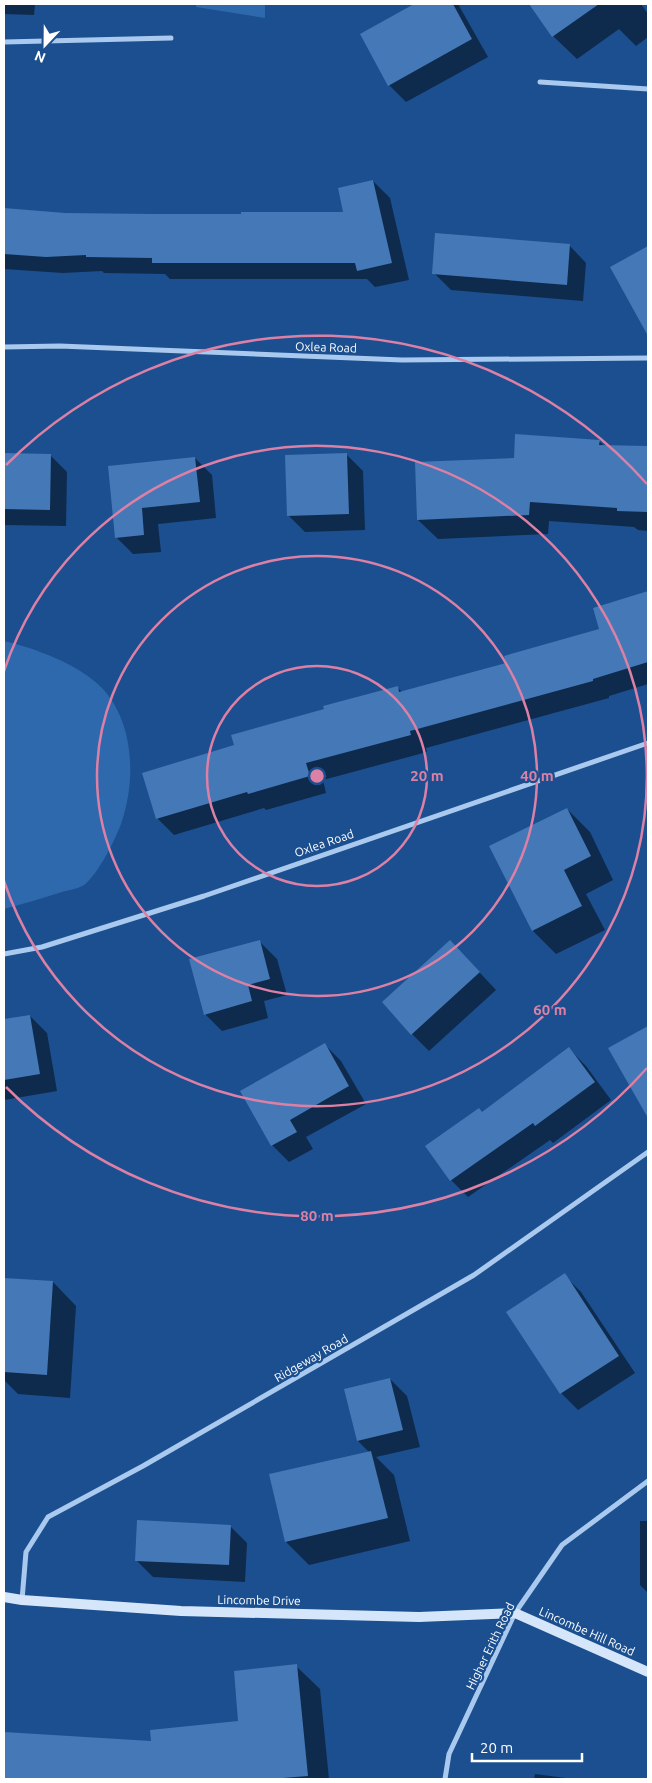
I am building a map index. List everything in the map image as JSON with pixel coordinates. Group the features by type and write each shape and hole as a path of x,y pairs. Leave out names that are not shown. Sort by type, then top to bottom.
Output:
{"street":[{"path":"4,42 171,38"},
{"path":"540,82 648,89"},
{"name":"Oxlea Road","path":"4,346 60,346 402,360 648,358"},
{"name":"Oxlea Road","path":"4,954 42,947 204,896 648,743"},
{"name":"Ridgeway Road","path":"22,1600 26,1552 48,1517 143,1466 474,1275 648,1152"},
{"name":"Higher Erith Road","path":"445,1779 449,1754 515,1613 562,1545 648,1481"},
{"name":"Lincombe Drive","path":"4,1597 22,1600 181,1611 419,1617 515,1613"},
{"name":"Lincombe Hill Road","path":"515,1613 648,1672"}],"shaded area":[{"path":"196,4 265,4 265,18 196,7"},
{"path":"4,641 56,658 82,672 102,688 113,702 121,717 126,734 130,769 129,787 122,821 106,856 89,880 79,888 4,909"}],"building":[{"path":"414,4 453,4 472,39 388,86 360,34"},
{"path":"529,4 599,4 552,37"},
{"path":"373,180 392,263 357,271 355,263 152,263 152,258 86,257 86,255 46,257 4,254 4,208 65,213 241,214 241,212 343,212 338,188"},
{"path":"435,233 570,244 567,285 432,274"},
{"path":"648,246 648,336 610,267"},
{"path":"515,434 600,440 599,445 648,446 648,512 617,511 617,508 530,502 529,515 417,520 415,462 514,458"},
{"path":"4,453 51,454 50,510 4,509"},
{"path":"347,453 349,514 287,516 285,455"},
{"path":"195,457 200,502 142,508 144,535 115,538 108,466"},
{"path":"648,591 648,662 593,679 593,681 410,731 411,735 306,763 310,776 248,794 247,792 156,819 142,773 234,745 231,735 324,709 323,706 398,686 399,692 506,663 504,656 599,629 593,608"},
{"path":"567,808 591,856 564,870 582,906 532,931 489,846"},
{"path":"260,940 270,979 248,985 252,1001 204,1015 189,959"},
{"path":"450,940 480,972 411,1035 382,1002"},
{"path":"30,1015 40,1074 4,1080 4,1019"},
{"path":"648,1026 648,1118 608,1048"},
{"path":"325,1043 349,1086 290,1120 297,1132 271,1146 240,1091"},
{"path":"569,1047 595,1082 535,1126 533,1123 450,1181 425,1146 479,1108 482,1112"},
{"path":"565,1273 619,1356 560,1394 506,1312"},
{"path":"4,1278 53,1281 47,1375 4,1372"},
{"path":"390,1378 403,1430 357,1441 344,1389"},
{"path":"371,1451 388,1518 285,1542 269,1474"},
{"path":"137,1520 231,1525 229,1565 135,1561"},
{"path":"297,1664 308,1776 271,1779 4,1779 4,1732 151,1741 150,1730 238,1721 234,1671"}]}
